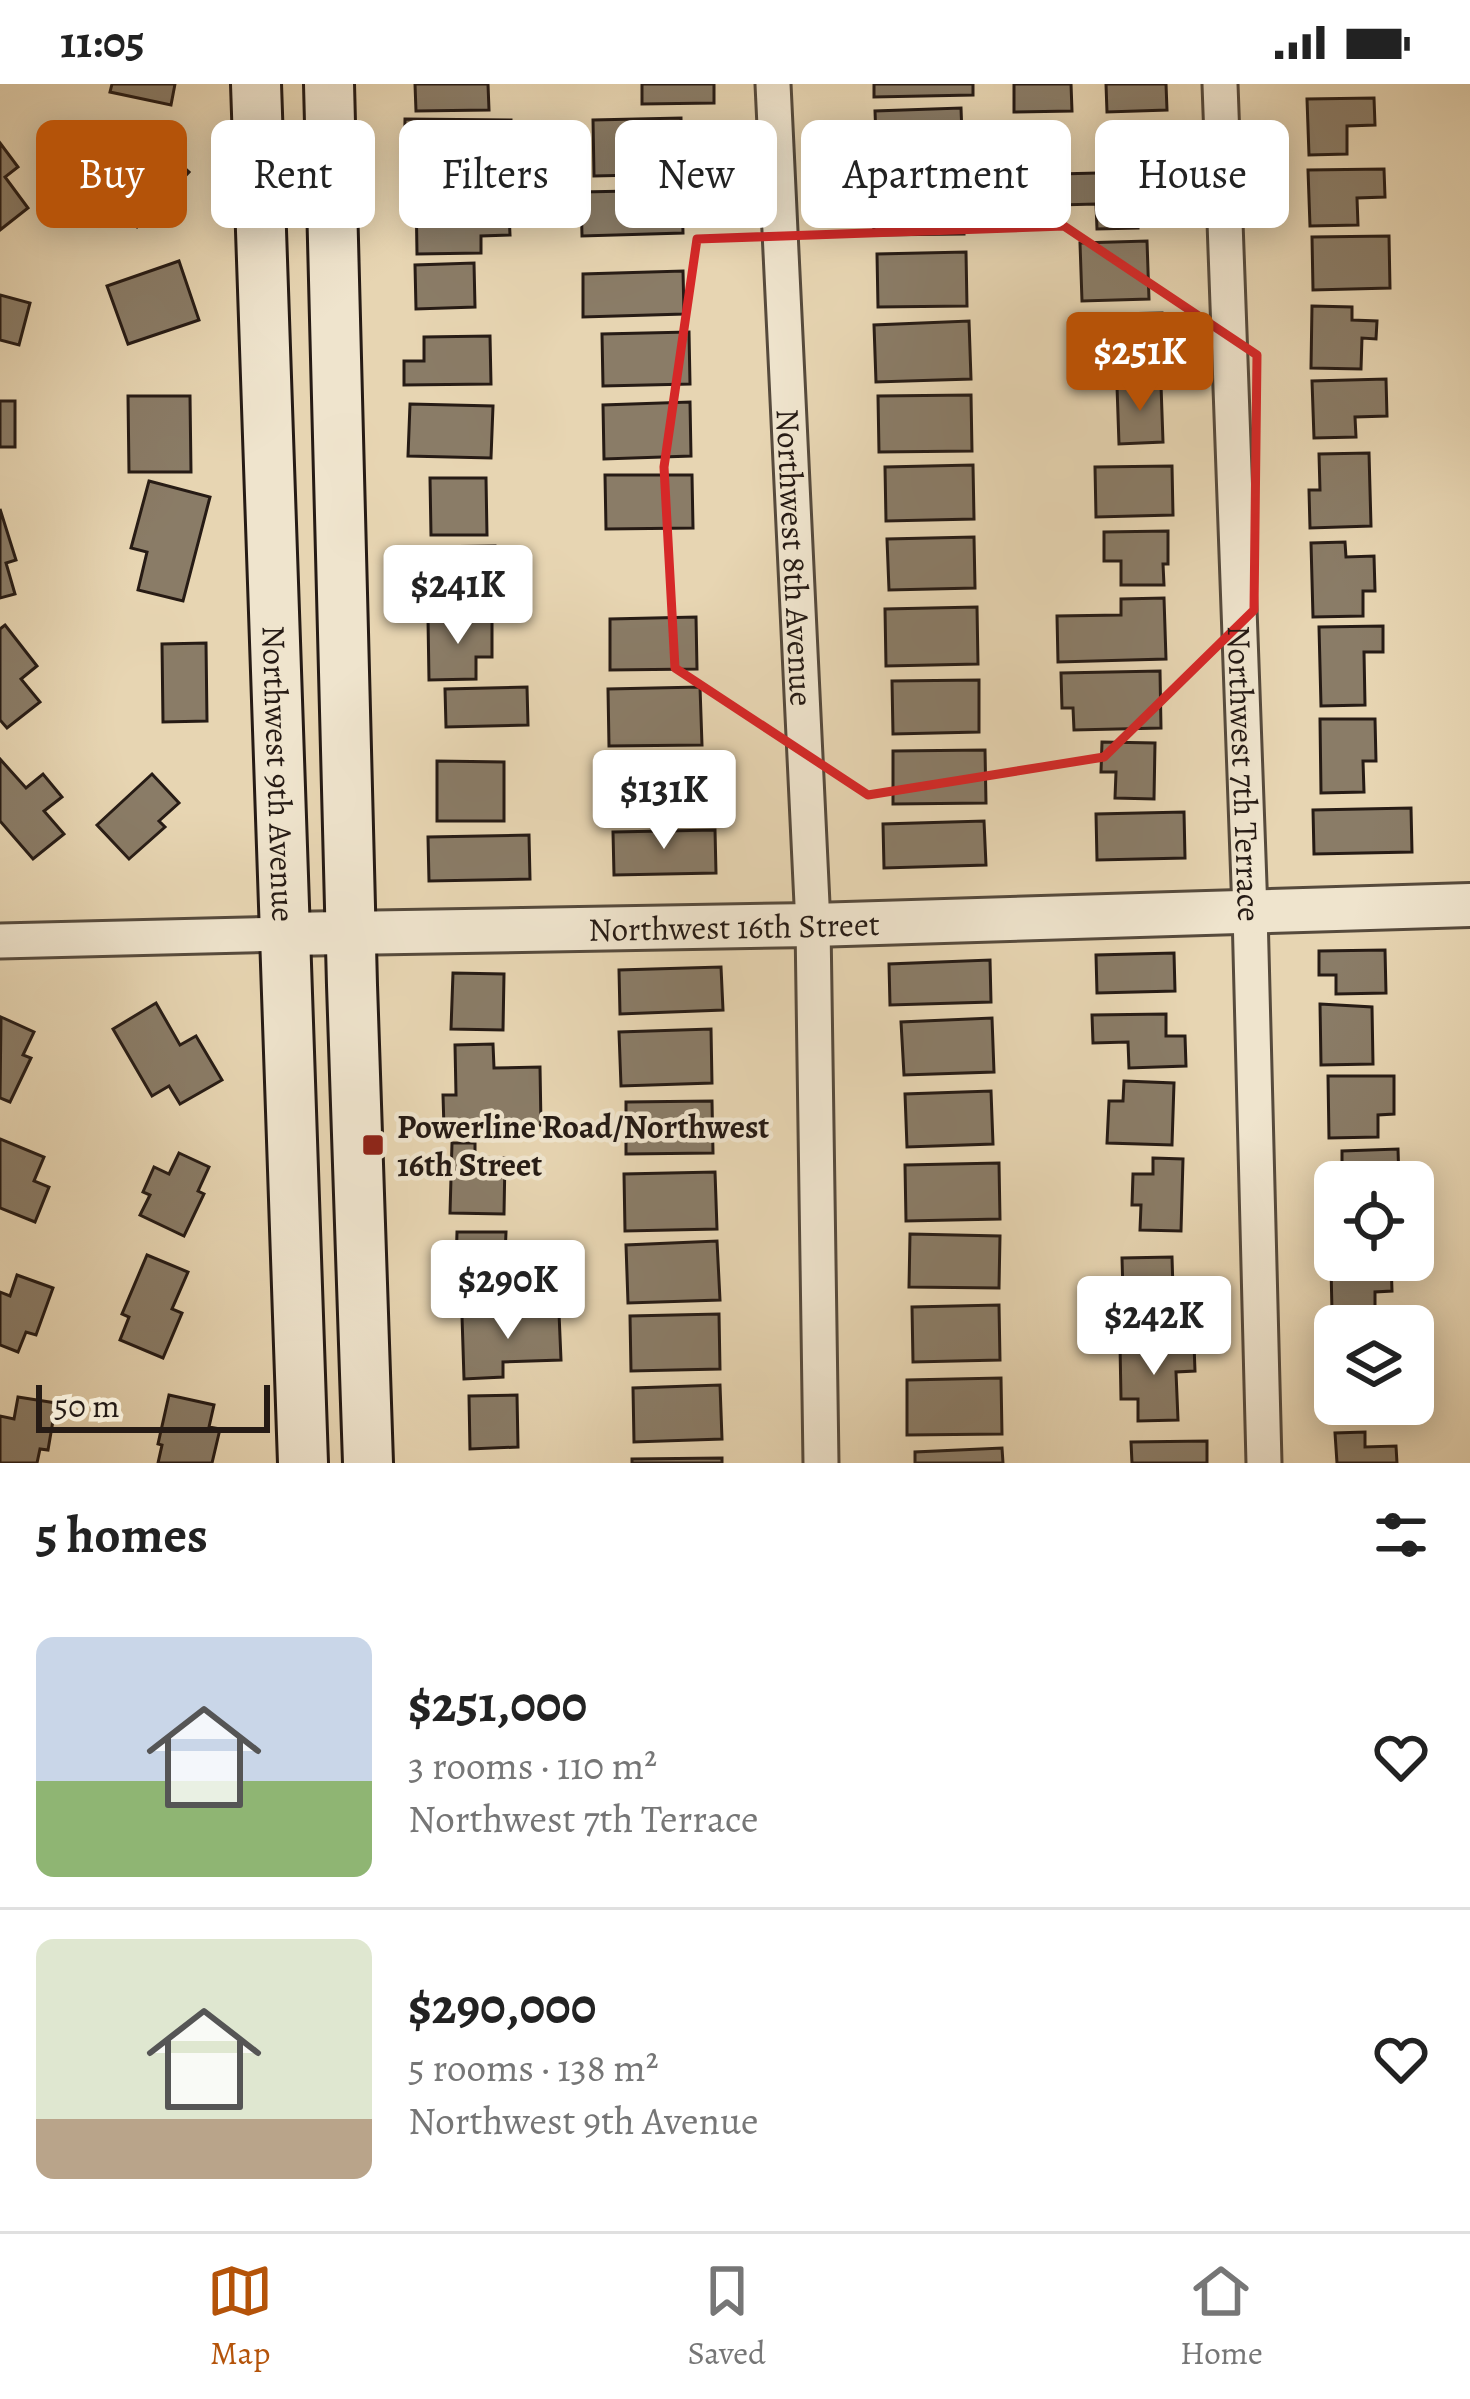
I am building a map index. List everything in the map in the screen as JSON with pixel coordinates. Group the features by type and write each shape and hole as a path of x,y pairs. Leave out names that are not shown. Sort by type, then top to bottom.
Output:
{"main road":[{"name":"Northwest 9th Avenue","path":"256,84 303,1463"},
{"name":"Northwest 9th Avenue","path":"329,84 368,1463"}],"street":[{"name":"Northwest 8th Avenue","path":"773,84 813,925 821,1463"},
{"name":"Northwest 7th Terrace","path":"1220,84 1264,1463"},
{"name":"Northwest 16th Street","path":"0,941 813,925 1470,905"}],"highlighted area":[{"path":"1064,226 1257,355 1254,610 1104,757 868,795 675,668 664,467 697,239"}],"building":[{"path":"112,84 175,84 171,105 110,92"},
{"path":"415,84 488,84 489,110 416,111"},
{"path":"642,84 714,84 714,103 642,104"},
{"path":"874,84 973,84 973,95 874,97"},
{"path":"1014,84 1071,84 1072,111 1014,112"},
{"path":"1106,84 1166,84 1167,110 1107,112"},
{"path":"1374,98 1375,125 1347,126 1347,154 1309,155 1307,99"},
{"path":"961,108 961,120 875,120 875,111"},
{"path":"681,118 681,120 615,120 615,176 594,176 593,120"},
{"path":"0,143 18,167 5,177 28,208 0,230"},
{"path":"1384,169 1385,197 1357,198 1358,225 1310,226 1308,170"},
{"path":"1095,173 1095,204 1071,205 1071,174"},
{"path":"615,191 615,228 683,228 683,233 582,236 582,228 591,228 591,192"},
{"path":"417,228 510,228 510,235 481,236 481,253 417,254"},
{"path":"874,228 964,228 964,234 874,235"},
{"path":"1389,236 1390,288 1313,290 1312,237"},
{"path":"1147,241 1149,299 1082,301 1080,243"},
{"path":"966,252 967,306 878,307 877,254"},
{"path":"179,261 199,320 128,344 107,286"},
{"path":"474,263 475,307 416,309 415,265"},
{"path":"683,271 684,314 583,317 583,274"},
{"path":"0,295 30,303 19,345 0,340"},
{"path":"1312,306 1352,307 1352,320 1377,321 1376,339 1362,338 1361,369 1311,368"},
{"path":"1162,313 1164,372 1116,373 1114,314"},
{"path":"969,321 971,379 876,382 874,325"},
{"path":"689,332 690,384 603,386 602,334"},
{"path":"490,336 491,384 404,385 404,361 424,361 424,337"},
{"path":"1386,379 1387,416 1355,417 1356,437 1314,438 1312,381"},
{"path":"1161,385 1163,442 1119,444 1117,386"},
{"path":"971,395 972,451 879,452 878,396"},
{"path":"128,396 190,396 191,472 129,472"},
{"path":"0,401 15,401 15,447 0,447"},
{"path":"690,402 691,456 604,459 603,405"},
{"path":"410,404 493,406 491,458 408,456"},
{"path":"1369,453 1371,526 1310,528 1309,490 1320,490 1319,454"},
{"path":"973,465 974,519 886,521 885,467"},
{"path":"1172,466 1173,515 1096,517 1095,467"},
{"path":"605,475 692,475 693,528 606,529"},
{"path":"430,478 486,478 487,535 431,535"},
{"path":"149,481 210,497 183,601 138,590 147,552 131,548"},
{"path":"0,509 16,560 6,563 15,594 0,598"},
{"path":"1168,531 1164,585 1121,585 1121,561 1104,561 1104,532"},
{"path":"974,537 975,588 889,590 887,539"},
{"path":"1345,542 1346,557 1374,556 1375,591 1363,591 1363,616 1313,617 1311,543"},
{"path":"495,546 496,574 474,575 475,609 425,609 424,547"},
{"path":"1164,598 1166,659 1058,662 1057,616 1121,615 1121,599"},
{"path":"977,607 978,664 886,666 885,609"},
{"path":"696,617 697,669 610,670 610,619"},
{"path":"492,618 492,657 476,657 476,679 429,680 428,619"},
{"path":"5,625 37,666 21,679 40,702 7,728 0,720 0,629"},
{"path":"1383,626 1383,652 1364,652 1365,705 1321,706 1319,627"},
{"path":"206,643 207,721 163,722 162,644"},
{"path":"1160,671 1161,728 1074,730 1073,708 1062,708 1061,673"},
{"path":"979,680 979,732 893,734 892,681"},
{"path":"527,687 528,725 446,727 445,689"},
{"path":"700,687 702,745 609,746 608,689"},
{"path":"1320,719 1375,719 1376,761 1363,761 1364,792 1321,793"},
{"path":"1102,742 1155,743 1154,799 1115,798 1116,772 1101,772"},
{"path":"985,750 986,803 893,804 893,751"},
{"path":"0,759 26,788 43,774 62,797 44,811 64,834 33,859 0,821"},
{"path":"701,759 702,813 612,816 611,762"},
{"path":"437,761 504,762 504,821 437,821"},
{"path":"152,774 179,803 159,821 165,827 129,859 97,825"},
{"path":"1411,808 1412,852 1314,854 1313,810"},
{"path":"1184,812 1185,858 1097,860 1096,814"},
{"path":"984,821 986,865 884,868 883,824"},
{"path":"715,830 716,873 614,875 613,832"},
{"path":"529,835 530,879 429,881 428,837"},
{"path":"1385,950 1386,993 1336,994 1336,975 1319,975 1319,951"},
{"path":"1174,953 1175,991 1097,993 1096,955"},
{"path":"990,960 991,1002 890,1005 889,964"},
{"path":"721,967 723,1010 620,1014 619,970"},
{"path":"453,973 504,974 503,1030 451,1029"},
{"path":"156,1003 180,1045 196,1036 222,1080 180,1104 169,1086 152,1096 113,1029"},
{"path":"1320,1004 1372,1007 1373,1064 1321,1065"},
{"path":"1166,1014 1166,1036 1185,1036 1186,1066 1129,1068 1128,1042 1093,1043 1092,1015"},
{"path":"1,1017 34,1032 23,1055 31,1058 10,1102 0,1098"},
{"path":"992,1018 994,1072 904,1075 901,1022"},
{"path":"711,1029 712,1083 621,1086 619,1032"},
{"path":"493,1044 494,1068 540,1067 541,1125 444,1128 443,1095 456,1095 455,1045"},
{"path":"1328,1076 1394,1076 1394,1114 1378,1115 1378,1137 1329,1138"},
{"path":"1124,1081 1174,1083 1172,1145 1107,1143 1109,1101 1123,1101"},
{"path":"991,1091 993,1144 907,1147 905,1094"},
{"path":"712,1101 713,1153 626,1154 626,1102"},
{"path":"0,1139 44,1157 34,1181 49,1187 35,1222 0,1208"},
{"path":"452,1143 475,1143 475,1157 505,1158 504,1214 450,1213"},
{"path":"1398,1149 1398,1161 1342,1161 1342,1151"},
{"path":"179,1153 209,1167 198,1191 204,1194 184,1236 140,1215 150,1195 143,1192 154,1167 169,1174"},
{"path":"1153,1158 1183,1159 1181,1231 1140,1230 1141,1205 1132,1205 1133,1174 1153,1174"},
{"path":"999,1163 1000,1219 906,1221 905,1165"},
{"path":"715,1172 717,1229 625,1231 624,1174"},
{"path":"457,1232 506,1232 505,1257 517,1257 517,1273 511,1273 511,1303 439,1303 439,1268 456,1268"},
{"path":"910,1234 1000,1236 999,1288 909,1287"},
{"path":"717,1241 720,1300 628,1303 626,1245"},
{"path":"147,1255 188,1272 172,1309 182,1313 163,1358 120,1340 129,1317 122,1314"},
{"path":"1172,1257 1173,1289 1184,1288 1186,1326 1124,1328 1122,1258"},
{"path":"17,1275 53,1288 36,1335 26,1332 18,1352 0,1345 0,1292 10,1296"},
{"path":"1331,1281 1392,1281 1392,1291 1375,1292 1375,1305 1332,1305"},
{"path":"999,1305 1000,1360 913,1362 912,1307"},
{"path":"559,1313 561,1360 503,1362 503,1377 464,1379 462,1316"},
{"path":"719,1314 720,1369 631,1371 630,1316"},
{"path":"1194,1344 1195,1371 1176,1372 1178,1420 1138,1421 1138,1399 1121,1399 1120,1345"},
{"path":"1001,1378 1002,1434 907,1435 907,1380"},
{"path":"720,1385 722,1439 634,1442 633,1388"},
{"path":"169,1395 214,1405 209,1427 220,1429 212,1463 158,1463"},
{"path":"517,1395 518,1447 470,1449 469,1396"},
{"path":"18,1397 56,1403 48,1450 40,1449 37,1463 0,1463 0,1416 14,1419"},
{"path":"1365,1432 1365,1447 1396,1446 1397,1463 1337,1463 1335,1433"},
{"path":"1207,1441 1207,1463 1132,1463 1131,1442"},
{"path":"1002,1448 1003,1463 915,1463 915,1452"},
{"path":"722,1458 722,1463 632,1463 632,1459"}],"place":[{"name":"Powerline Road/Northwest 16th Street","path":"373,1145"}]}
